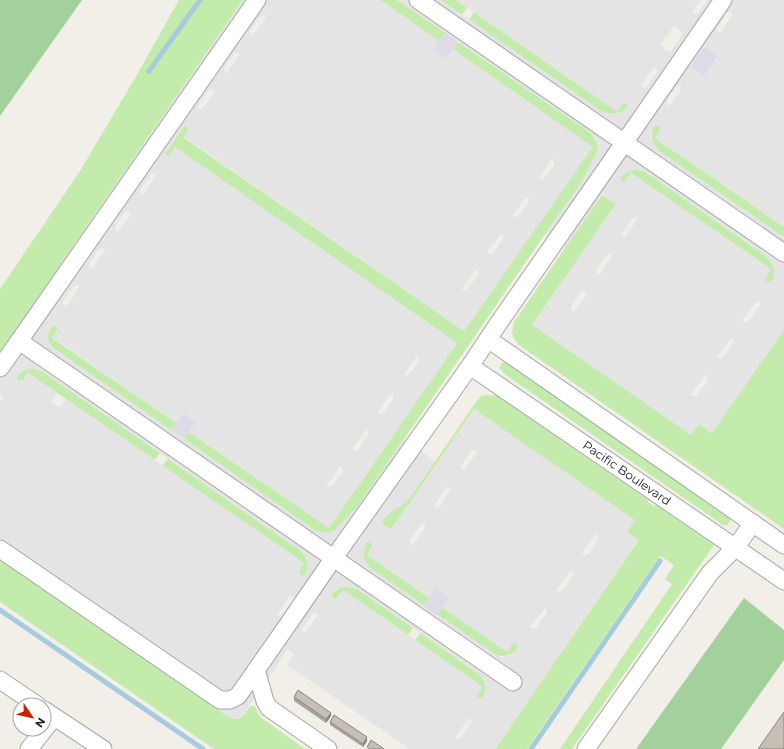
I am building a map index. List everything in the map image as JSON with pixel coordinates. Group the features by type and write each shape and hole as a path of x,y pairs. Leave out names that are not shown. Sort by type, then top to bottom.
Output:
{"street":[{"path":"0,368 257,0"},
{"path":"418,0 784,253"},
{"path":"0,549 220,700 230,700 238,696 470,366 723,0"},
{"path":"488,339 784,545"},
{"path":"19,341 513,682"},
{"name":"Pacific Boulevard","path":"470,366 784,581"},
{"path":"586,749 710,573 735,548 753,523"},
{"path":"256,670 264,701 269,708 328,749"},
{"path":"0,681 25,697"},
{"path":"52,715 103,749"},
{"path":"29,749 36,737"}],"green space":[{"path":"0,0 82,0 0,116"},
{"path":"179,0 243,0 0,352 0,289 80,171"},
{"path":"380,0 397,0 445,32 439,41"},
{"path":"441,0 456,0 467,7 462,15"},
{"path":"474,12 617,111 625,102 627,107 621,112 615,114 601,111 469,20"},
{"path":"458,42 591,133 597,143 597,152 580,185 358,506 335,530 328,533 316,531 184,439 189,432 329,528 457,343 175,148 169,157 165,154 185,125 189,128 184,138 464,331 592,147 453,49"},
{"path":"656,125 660,126 661,129 655,138 784,227 784,237 659,151 653,143 652,138 653,128"},
{"path":"637,169 644,171 766,256 773,267 773,280 766,282 765,279 771,269 631,173 624,182 621,181 620,178 623,174"},
{"path":"602,195 616,204 532,325 700,424 711,433 784,330 784,529 519,345 515,340 512,332 514,322"},
{"path":"55,325 58,329 52,338 176,423 171,430 53,348 48,341 48,335 50,329"},
{"path":"503,362 513,367 728,516 730,521 728,525 723,525 506,375 499,368"},
{"path":"28,369 36,369 43,372 160,453 155,460 28,373 23,380 19,381 17,379 18,375"},
{"path":"496,395 648,500 647,501 655,507 656,505 714,545 572,749 560,749 672,584 665,579 674,565 660,556 527,749 495,749 638,541 475,409 393,527 390,529 384,526 382,523 384,518 409,499 476,402 481,396"},
{"path":"168,459 301,551 308,562 305,575 301,576 299,574 299,571 304,563 162,466"},
{"path":"370,542 372,547 367,555 429,598 424,606 369,567 365,562 363,553 364,546 366,543"},
{"path":"0,560 230,718 240,718 250,706 255,706 258,714 263,719 305,749 214,749 0,602"},
{"path":"342,587 357,589 413,628 408,635 343,590 337,598 334,599 332,594"},
{"path":"744,598 784,630 784,660 721,749 636,749"},
{"path":"442,607 507,652 512,644 515,643 518,648 508,655 496,655 437,615"},
{"path":"420,633 479,674 486,685 483,698 480,699 477,697 482,687 415,640"}],"shaded area":[{"path":"243,0 380,0 439,41 433,50 446,59 453,49 593,147 464,331 184,137 189,128 185,125 165,154 169,157 175,147 457,343 329,528 189,432 196,422 183,413 176,423 52,337 58,329 57,326 52,326 49,332 48,340 53,348 316,531 328,533 335,530 358,506 404,439 435,461 409,499 398,508 388,513 383,520 382,523 384,526 390,529 393,527 474,409 635,520 627,532 638,540 495,749 410,749 287,665 294,654 290,650 287,650 241,718 230,718 0,560 0,402 4,397 0,395 0,352","holes":["264,15 266,17 253,36 250,34 250,31 261,16","238,52 240,54 227,73 224,71 224,68 235,53","212,89 215,91 201,110 198,106 209,90","552,159 555,164 544,179 541,180 539,178","154,173 156,175 143,194 140,193 140,190 151,174","526,197 529,201 518,216 515,217 513,215","128,211 131,213 118,232 115,230 115,227 125,212","501,234 503,235 503,239 493,253 490,254 487,252","102,248 105,250 92,269 89,267 89,264 99,249","475,270 478,271 478,275 467,290 464,291 462,289","77,285 79,287 66,306 63,305 63,302 74,286","417,356 419,357 419,360 409,375 406,376 404,374","36,369 43,372 301,551 308,563 305,575 301,576 299,574 299,571 304,563 66,399 60,407 51,402 57,393 28,373 23,380 19,381 17,376 21,371","391,393 393,394 394,398 383,413 380,414 378,412","366,430 368,431 368,435 358,450 355,451 352,449","474,450 477,452 464,471 461,469 461,466 471,451","340,466 343,471 332,486 329,487 327,485","449,487 451,489 438,508 435,507 435,504 446,488","423,524 426,526 413,545 410,543 410,540","596,534 599,538 588,554 584,555 582,553","370,542 372,547 367,555 429,598 437,588 449,597 442,607 507,652 512,644 517,644 518,648 508,656 502,657 496,655 369,567 363,556 365,547 367,543","571,570 573,575 562,591 559,592 556,590","342,587 357,589 479,674 484,679 486,686 483,698 480,699 477,697 483,687 343,590 337,598 334,599 332,594","290,595 293,600 282,615 277,615","545,608 547,609 547,612 536,628 533,629 530,627","313,613 318,615 305,633 303,632 302,629","469,718 472,722 460,739 457,739 455,737"]},
{"path":"397,0 441,0 601,111 613,114 620,113 627,107 627,104 625,102 623,103 617,112 456,0 701,0 692,12 695,14 698,13 707,0 784,0 784,227 655,138 661,129 660,126 656,125 653,128 651,136 654,145 659,151 784,237 784,330 712,433 700,424 691,435 532,325 616,204 602,195 565,248 545,234 580,185 597,152 597,143 591,133","holes":["731,12 733,14 720,33 717,31 717,28 727,13","674,26 682,32 682,35 671,51 668,51 660,45","654,67 657,72 646,87 643,88 641,86","677,86 680,86 682,88 669,106 667,105 667,101","637,169 644,171 766,256 772,262 774,271 773,280 766,282 765,279 771,269 631,173 624,182 621,181 620,178 630,170","633,217 638,218 625,238 622,236 622,233","610,254 612,256 599,275 596,273 596,270 607,255","582,291 585,291 587,293 574,312 571,310 571,307","757,301 759,302 760,305 748,322 743,320","731,338 733,339 734,342 720,359 717,357","705,375 708,377 708,380 696,396 691,395"]},
{"path":"445,32 458,42 446,59 433,50"},
{"path":"706,48 718,56 704,76 692,68 692,65 703,49"},
{"path":"183,413 196,422 184,439 171,430"},
{"path":"436,588 449,597 437,615 424,606"}],"building":[{"path":"298,690 331,713 326,719 294,697"},
{"path":"784,712 784,749 758,749"},
{"path":"334,715 367,737 363,744 330,722"},
{"path":"371,740 384,749 370,749 367,747"}],"waterway":[{"path":"149,71 200,0"},
{"path":"531,749 660,561"},
{"path":"0,610 203,749"}]}
